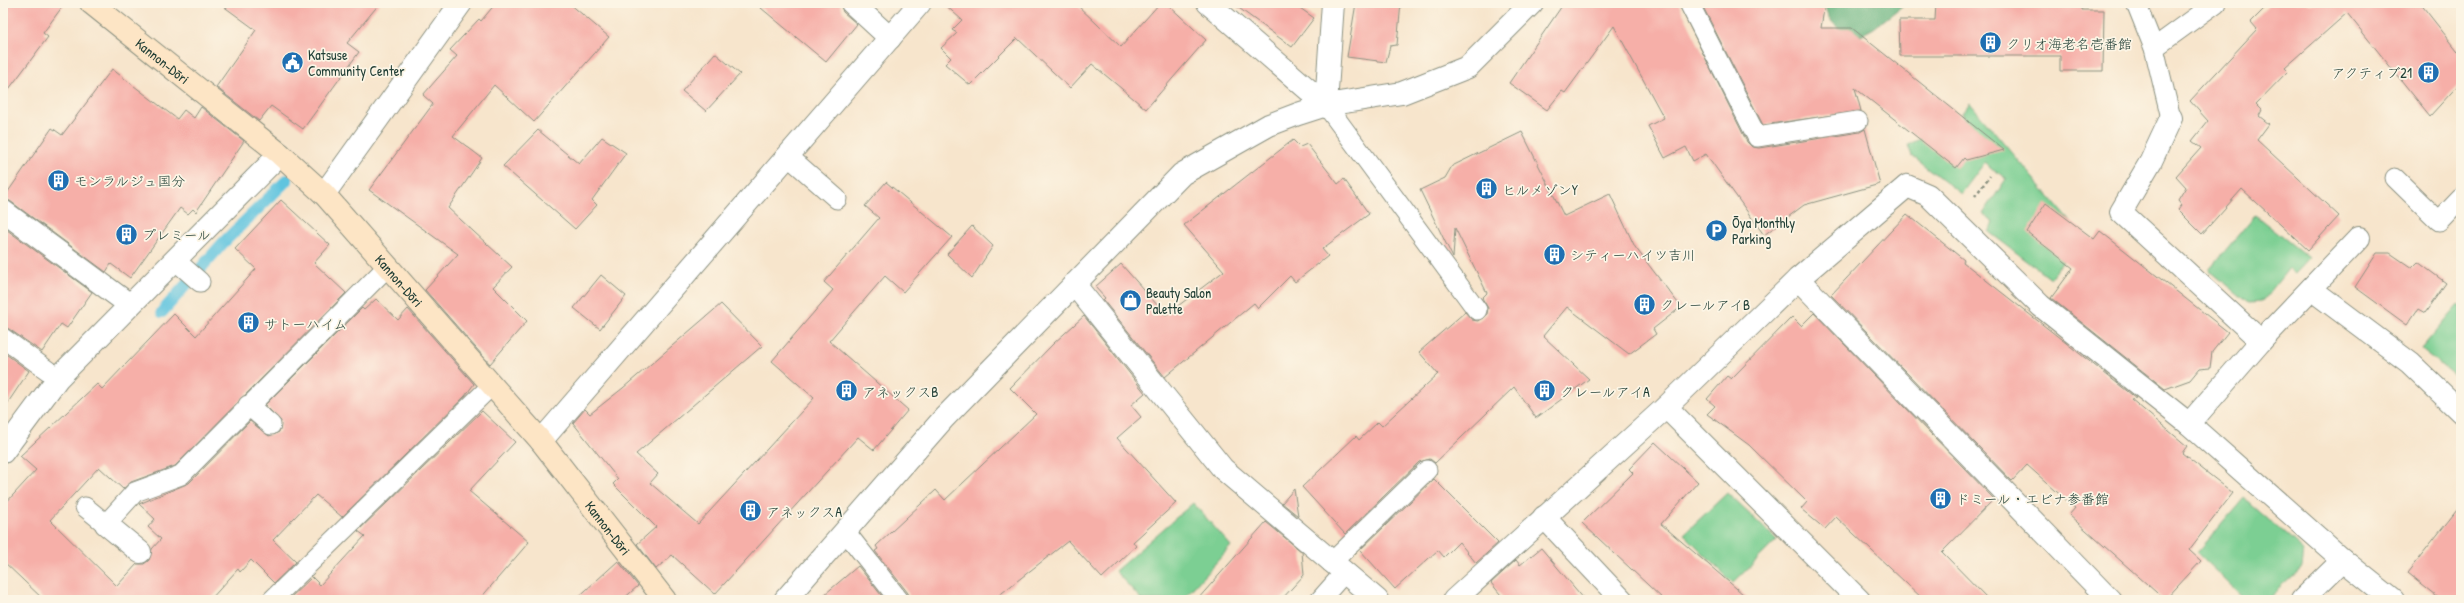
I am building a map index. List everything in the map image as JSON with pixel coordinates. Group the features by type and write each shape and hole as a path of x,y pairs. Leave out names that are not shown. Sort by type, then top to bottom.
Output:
{"main road":[{"name":"Kannon-Dōri","path":"91,3 280,154 324,194 491,386 541,441 665,600"}],"street":[{"path":"324,194 461,3"},
{"path":"852,3 890,38"},
{"path":"541,441 920,3"},
{"path":"1208,3 1326,105"},
{"path":"1326,105 1333,3"},
{"path":"785,600 944,418 1182,174 1269,125 1326,105 1402,93 1468,67 1532,3"},
{"path":"2171,118 2151,161 2121,212 2262,341"},
{"path":"3,452 58,378 130,305 188,271 280,154"},
{"path":"1454,600 1666,406 1798,279 1908,186 1928,195 2041,306 2190,424 2343,560 2392,600"},
{"path":"3,211 130,305"},
{"path":"2190,424 2262,341 2359,238"},
{"path":"1798,279 2110,600"},
{"path":"1074,284 1223,469 1337,568 1377,600"},
{"path":"2311,289 2410,363 2461,412"},
{"path":"1666,406 1859,600"},
{"path":"1544,517 1622,600"},
{"path":"106,524 140,552"},
{"path":"2302,600 2343,560"}],"lane":[{"path":"1689,3 1757,137 1858,121"},
{"path":"2136,3 2154,48 2171,118"},
{"path":"2154,48 2216,3"},
{"path":"1326,105 1477,310"},
{"path":"788,156 837,199"},
{"path":"2396,178 2439,221 2461,198"},
{"path":"85,507 106,524 135,492 181,475 248,405 387,267"},
{"path":"3,338 58,378"},
{"path":"272,600 491,386"},
{"path":"248,405 271,425"},
{"path":"1320,600 1337,568 1427,470"},
{"path":"845,531 899,600"}],"green space":[{"path":"1825,3 1906,3 1874,28 1859,36 1846,32 1836,26 1828,16"},
{"path":"1970,103 2082,235 2050,278 1989,232 1994,223 1983,214 2006,179 1985,162 1961,194 1912,156 1908,145 1931,133 1948,134 1966,119 1962,113"},
{"path":"2255,215 2309,258 2295,273 2289,268 2262,302 2249,303 2209,270"},
{"path":"2458,305 2461,307 2461,381 2421,349"},
{"path":"1727,493 1777,540 1733,583 1684,534"},
{"path":"2244,498 2304,551 2302,568 2266,600 2246,600 2197,553"},
{"path":"1193,503 1231,546 1182,600 1142,600 1115,571"}],"building":[{"path":"3,3 65,3 43,33 48,37 3,97"},
{"name":"Katsuse Community Center","path":"219,3 380,3 347,43 359,52 303,129 271,106 259,121 216,87 256,30"},
{"path":"496,3 569,3 609,37 534,122 494,85 453,136 482,158 448,208 512,267 493,287 527,321 490,364 425,290 458,254 369,190 433,104 423,95 457,56 450,50 479,19 481,21"},
{"path":"755,3 840,3 843,12 857,24 826,62"},
{"path":"943,3 1075,3 1121,47 1160,3 1166,3 1206,40 1146,109 1092,64 1070,88 1017,38 970,85 945,64 951,58 941,48 957,33 952,30 962,20"},
{"path":"1232,3 1293,3 1314,18 1292,47"},
{"path":"1356,3 1401,3 1397,45 1390,46 1386,62 1347,57"},
{"path":"1564,3 1678,3 1747,142 1752,147 1759,148 1860,132 1865,129 1880,184 1804,205 1764,235 1706,154 1693,161 1686,147 1665,158 1648,126 1664,118 1614,26 1565,93 1562,91 1547,110 1509,83"},
{"path":"1701,3 1825,3 1821,28 1852,28 2004,150 1966,160 1964,158 1956,168 1855,88 1861,111 1763,125"},
{"name":"クリオ海老名壱番館","path":"1936,3 2082,3 2082,10 2104,10 2103,71 2060,71 2060,56 1900,56 1899,20 1935,20"},
{"path":"2270,3 2420,3 2461,55 2461,82 2430,116 2347,13 2285,68 2288,71 2256,104 2262,110 2259,116 2269,124 2257,140 2339,216 2308,250 2242,189 2202,234 2178,210 2182,205 2178,200 2186,187 2176,176 2201,148 2192,141 2208,121 2190,101 2257,29 2251,22"},
{"path":"715,53 740,74 706,111 682,91"},
{"path":"112,69 177,119 184,110 194,118 201,107 244,141 196,212 193,209 188,214 180,208 130,278 111,264 106,272 10,201 3,199 52,128 62,135"},
{"path":"538,130 579,164 602,137 626,153 592,200 597,205 575,229 503,166"},
{"path":"1522,132 1564,216 1610,194 1635,247 1681,307 1653,329 1656,334 1629,354 1567,307 1543,336 1589,379 1536,418 1514,387 1435,463 1430,459 1419,462 1345,534 1302,487 1356,436 1359,440 1378,422 1382,426 1438,374 1419,352 1465,312 1472,320 1478,321 1487,314 1488,308 1482,298 1487,293 1455,228 1453,258 1420,190 1445,178 1452,166"},
{"path":"1293,140 1300,147 1307,144 1338,184 1344,179 1369,214 1322,249 1328,256 1295,282 1290,276 1258,308 1254,303 1165,377 1103,300 1105,298 1095,287 1121,264 1166,315 1224,271 1184,225"},
{"path":"886,182 952,237 903,292 885,276 829,341 908,410 874,450 858,437 715,594 672,555 656,569 637,544 656,527 613,484 618,479 573,423 585,409 590,414 623,388 721,304 762,346 636,454 658,474 650,483 698,524 814,398 772,361 833,290 824,282 879,218 865,206"},
{"path":"281,200 330,245 314,263 346,293 175,466 131,482 123,489 99,467 50,520 117,586 137,564 144,564 149,560 152,549 161,539 148,527 155,519 139,504 189,483 250,421 269,436 279,432 281,421 265,405 362,308 364,310 376,299 398,320 408,309 474,384 465,396 342,517 316,495 273,540 296,562 274,583 251,560 240,572 238,569 210,600 44,600 3,561 3,506 36,470 20,456 97,384 102,389 174,314 196,336 256,269 235,249"},
{"path":"2046,203 2094,239 2100,231 2228,332 2212,352 2210,368 2199,369 2190,380 2165,389 2051,298 2073,268 2027,232"},
{"path":"1907,214 1964,260 1963,262 2136,398 2131,399 2187,446 2182,453 2233,493 2189,550 2201,561 2165,600 2069,515 2075,508 2027,465 2012,481 1831,295"},
{"path":"972,226 993,246 972,278 947,254"},
{"path":"3,227 92,292 67,328 61,324 42,352 9,329 3,327"},
{"path":"2377,253 2390,253 2412,268 2418,262 2446,283 2425,313 2418,309 2407,325 2355,287"},
{"path":"601,275 626,296 600,329 574,308"},
{"path":"1814,313 1994,499 1942,552 1989,600 1924,600 1836,517 1825,529 1801,509 1807,502 1749,445 1707,414 1715,406 1707,399 1727,376 1731,379 1792,317 1801,326"},
{"path":"1084,316 1145,393 1131,405 1141,417 1117,438 1176,503 1133,542 1136,546 1102,578 1068,541 993,600 910,600 908,593 875,551 878,549 876,546 936,490 945,500 1036,414 1010,388 1054,343"},
{"path":"3,352 29,371 3,410"},
{"path":"482,411 515,442 469,491 529,542 479,600 292,600 290,598 312,577 320,585 365,536 358,531"},
{"path":"1655,442 1698,482 1661,524 1750,600 1664,600 1582,523 1633,473 1629,469"},
{"path":"1434,479 1498,543 1476,563 1459,542 1444,557 1438,550 1395,589 1360,550"},
{"path":"1294,489 1298,516 1282,503"},
{"path":"2461,505 2461,600 2441,600 2407,573"},
{"path":"1266,522 1302,552 1304,575 1281,600 1197,600"},
{"path":"1541,548 1585,600 1505,600 1491,583 1516,560 1520,565"},
{"path":"618,561 638,586 622,600 575,600"},
{"path":"858,566 885,600 818,600"}],"waterway":[{"path":"162,312 223,243 287,180"}],"place":[{"name":"クリオ海老名壱番館","path":"1991,43"},
{"name":"Katsuse Community Center","path":"292,62"},
{"name":"アクティブ21","path":"2428,72"},
{"name":"モンラルジュ国分","path":"59,180"},
{"name":"ヒルメゾンY","path":"1486,189"},
{"name":"Ōya Monthly Parking","path":"1716,230"},
{"name":"プレミール","path":"127,234"},
{"name":"シティーハイツ吉川","path":"1555,254"},
{"name":"Beauty Salon Palette","path":"1130,300"},
{"name":"クレールアイB","path":"1645,304"},
{"name":"サトーハイム","path":"249,323"},
{"name":"アネックスB","path":"847,391"},
{"name":"クレールアイA","path":"1545,391"},
{"name":"ドミール・エビナ参番館","path":"1941,498"},
{"name":"アネックスA","path":"751,511"}]}
